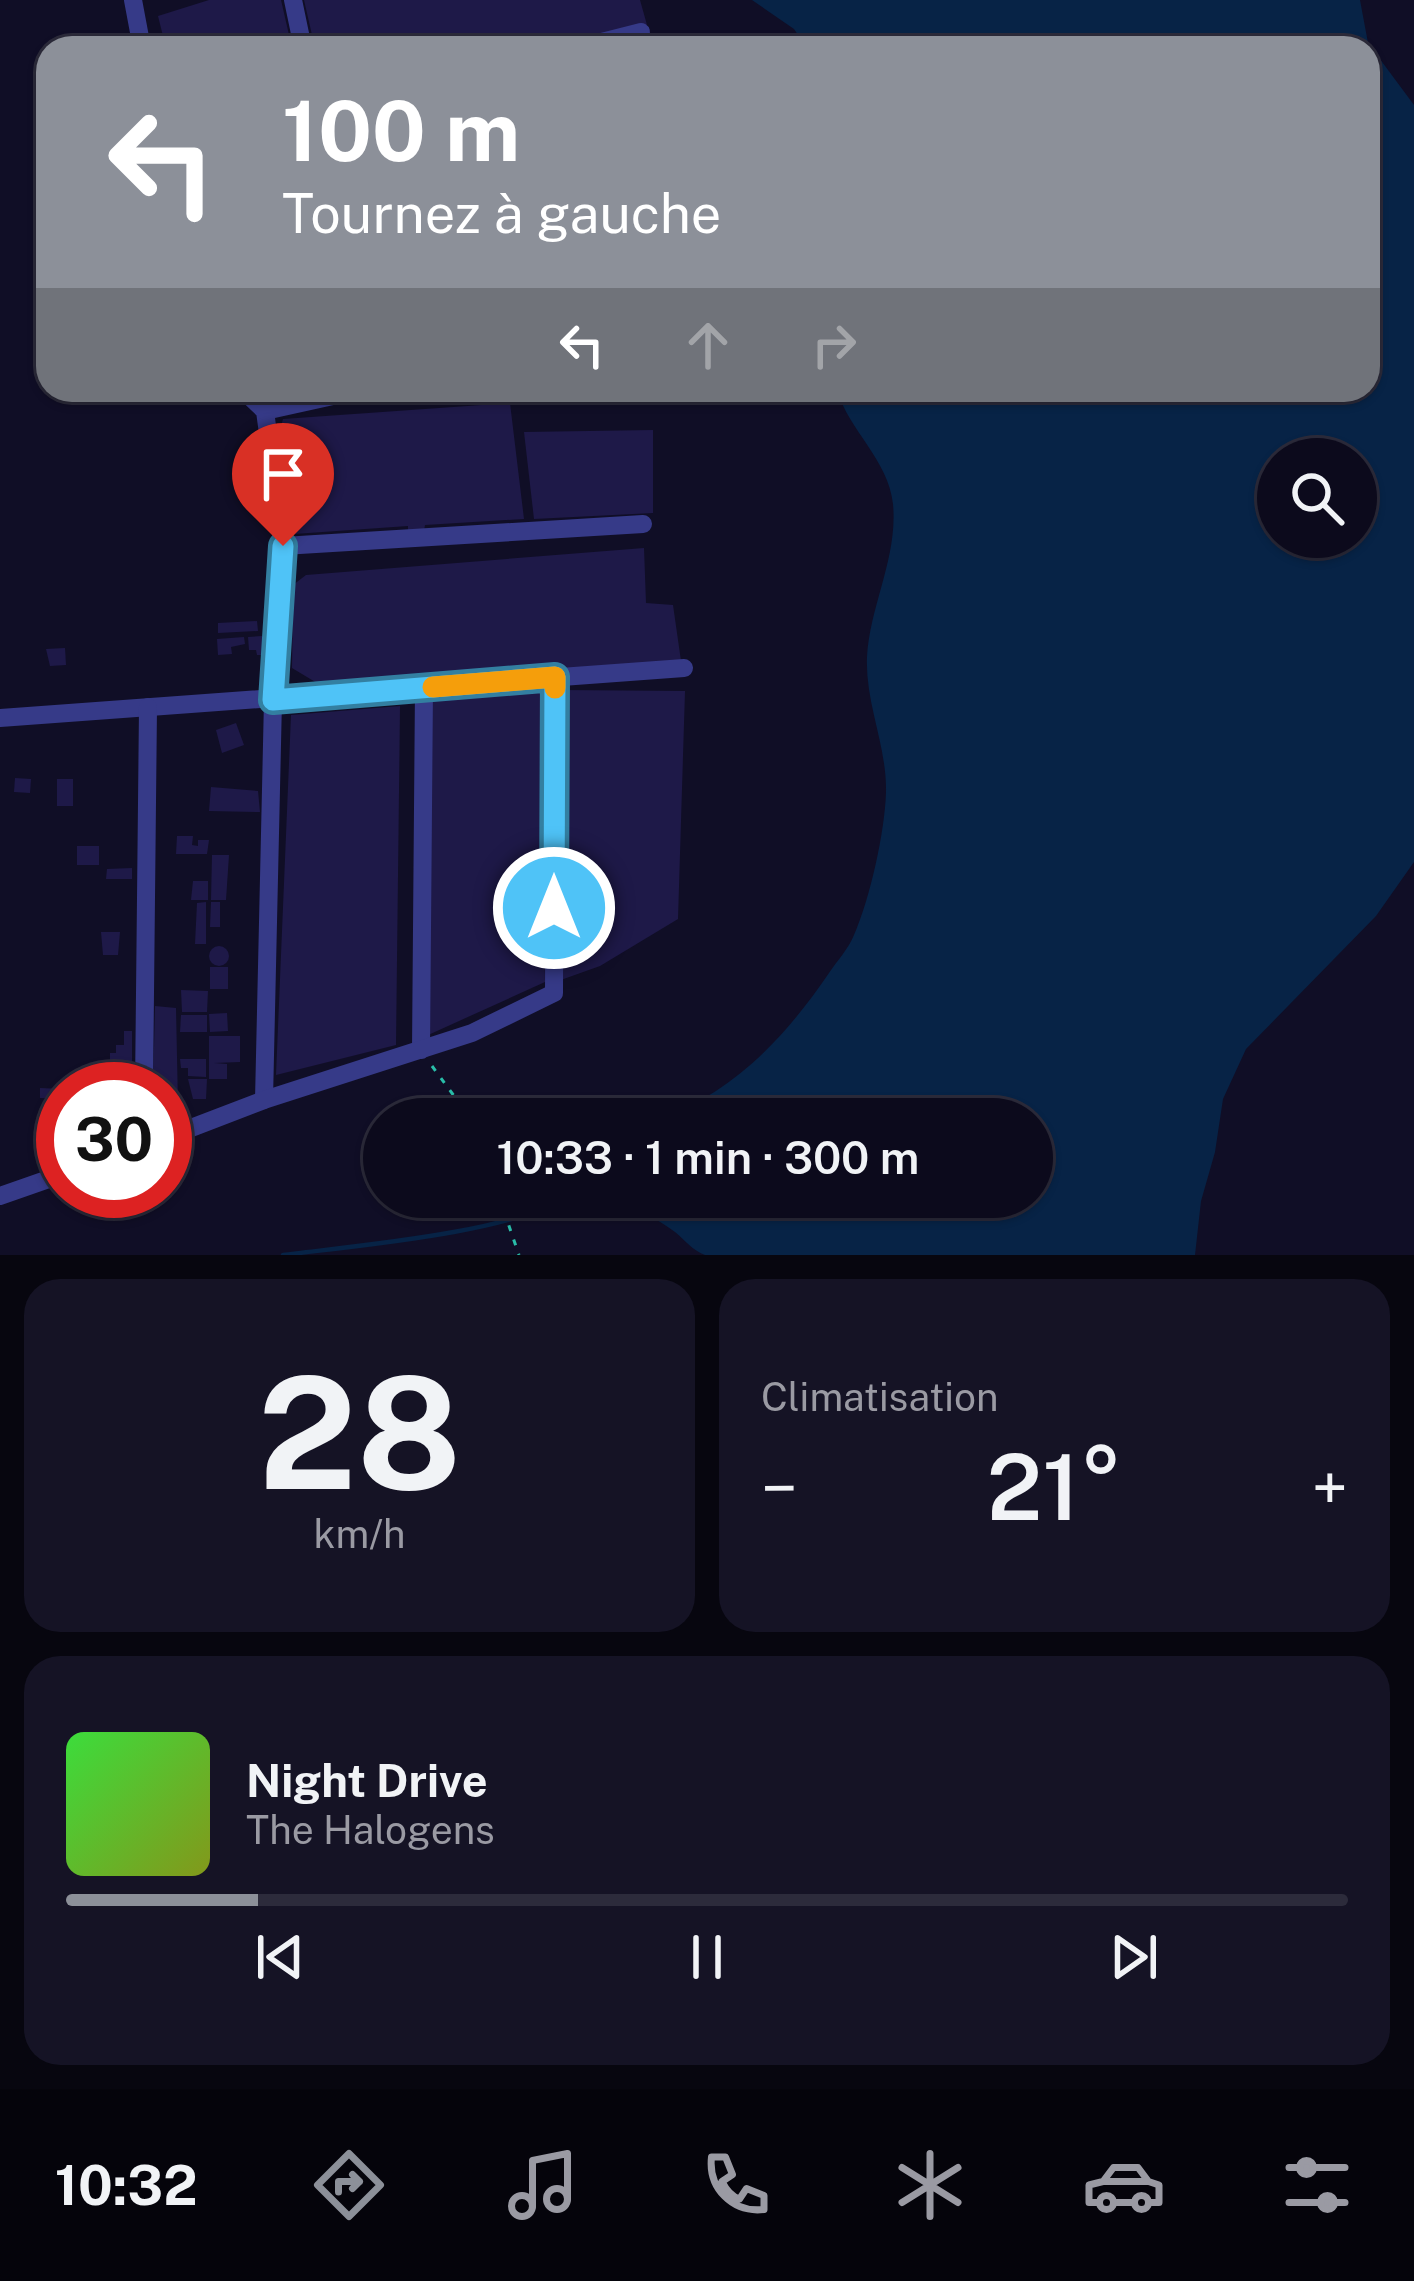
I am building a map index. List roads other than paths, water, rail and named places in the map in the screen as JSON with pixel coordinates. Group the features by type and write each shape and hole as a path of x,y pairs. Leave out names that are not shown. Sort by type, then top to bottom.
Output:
{"street":[{"path":"133,0 140,36"},
{"path":"293,0 300,36"},
{"path":"625,36 641,32"},
{"path":"256,402 265,411 283,546 273,700 264,1100"},
{"path":"265,411 306,402"},
{"path":"283,546 643,524"},
{"path":"0,718 684,668"},
{"path":"192,1128 472,1033 554,993 555,677"},
{"path":"421,1050 424,687"},
{"path":"144,1062 148,707"},
{"path":"0,1196 36,1183"}],"water":[{"path":"752,0 1360,0 1367,36 799,36"},
{"path":"1380,59 1414,105 1414,862 1376,916 1246,1049 1223,1099 1201,1201 1195,1255 705,1255 650,1218 1053,1218 1053,1098 703,1098 756,1060 812,996 849,945 871,884 886,792 867,657 888,562 893,504 884,473 842,402 1380,402"}],"waterway":[{"path":"283,1255 471,1229 515,1218"}]}
